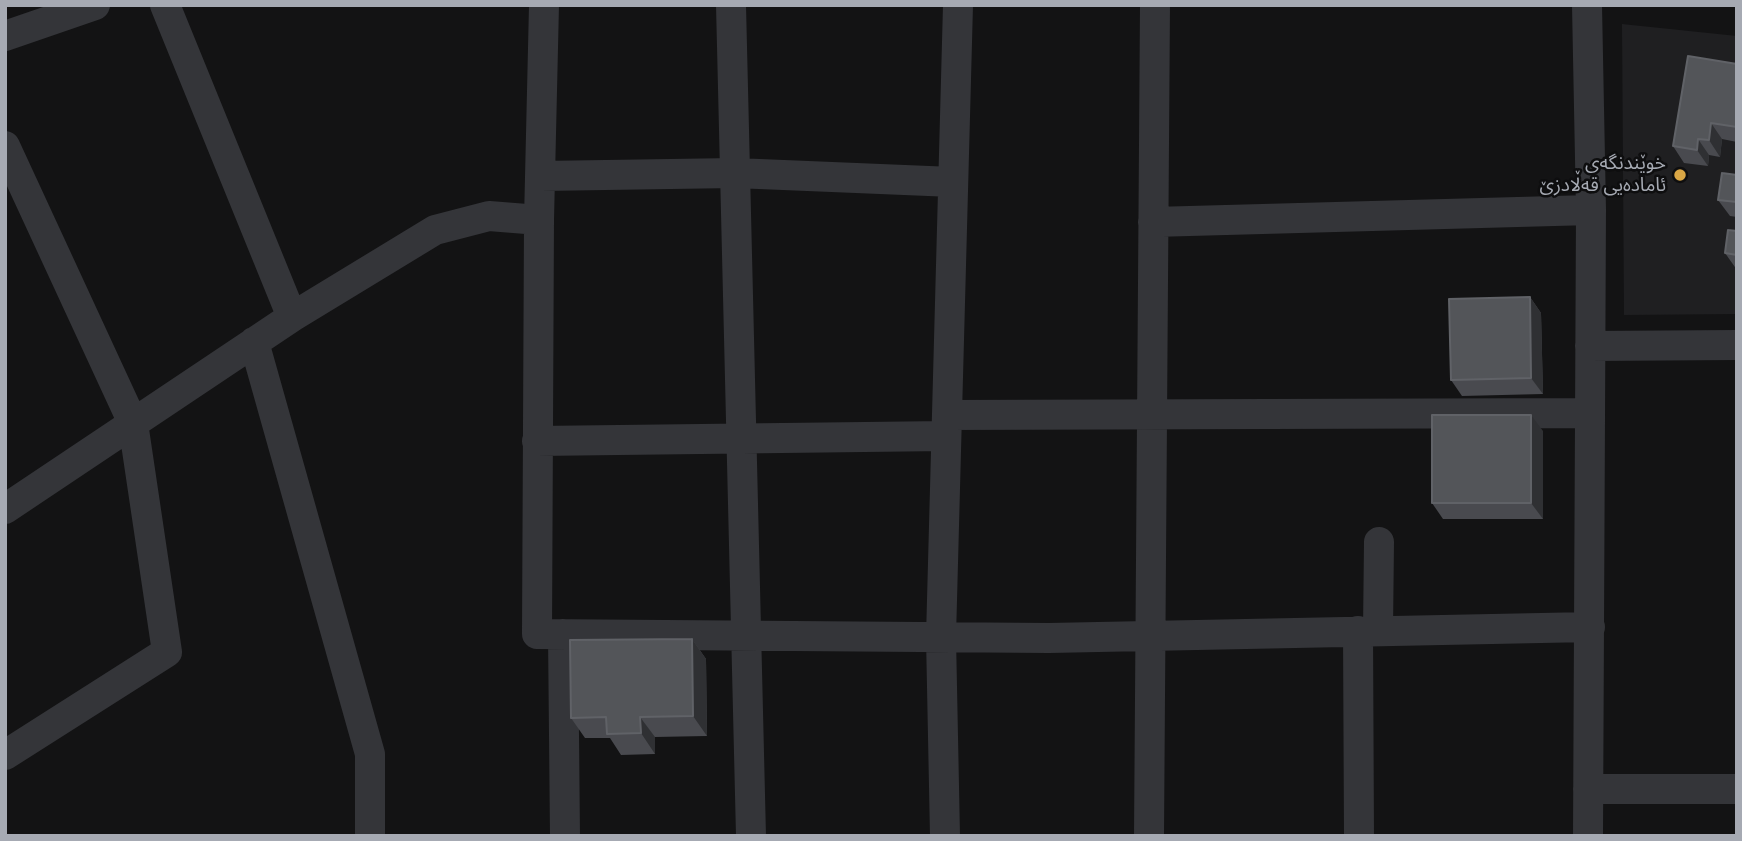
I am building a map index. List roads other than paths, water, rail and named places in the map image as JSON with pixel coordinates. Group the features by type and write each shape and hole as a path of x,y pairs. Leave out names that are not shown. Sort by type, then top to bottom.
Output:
{"street":[{"path":"5,36 95,5"},
{"path":"165,5 292,317"},
{"path":"544,5 539,220 537,634 941,637 1590,627"},
{"path":"731,5 751,836"},
{"path":"945,836 941,637 958,5"},
{"path":"1149,836 1148,635 1155,5"},
{"path":"1587,5 1591,210 1588,836"},
{"path":"5,146 133,423 167,652 5,755"},
{"path":"541,176 735,173 953,182"},
{"path":"1153,222 1591,210"},
{"path":"5,509 292,317 435,230 489,216 539,220"},
{"path":"254,342 370,754 370,836"},
{"path":"1590,346 1737,345"},
{"path":"537,441 742,438 1150,414 1590,413"},
{"path":"1359,836 1368,630 1378,542"},
{"path":"563,634 565,836"},
{"path":"1588,789 1737,789"}],"place":[{"name":"خوێندنگەی ئامادەیی قەڵادزێ","path":"1680,175"}]}
